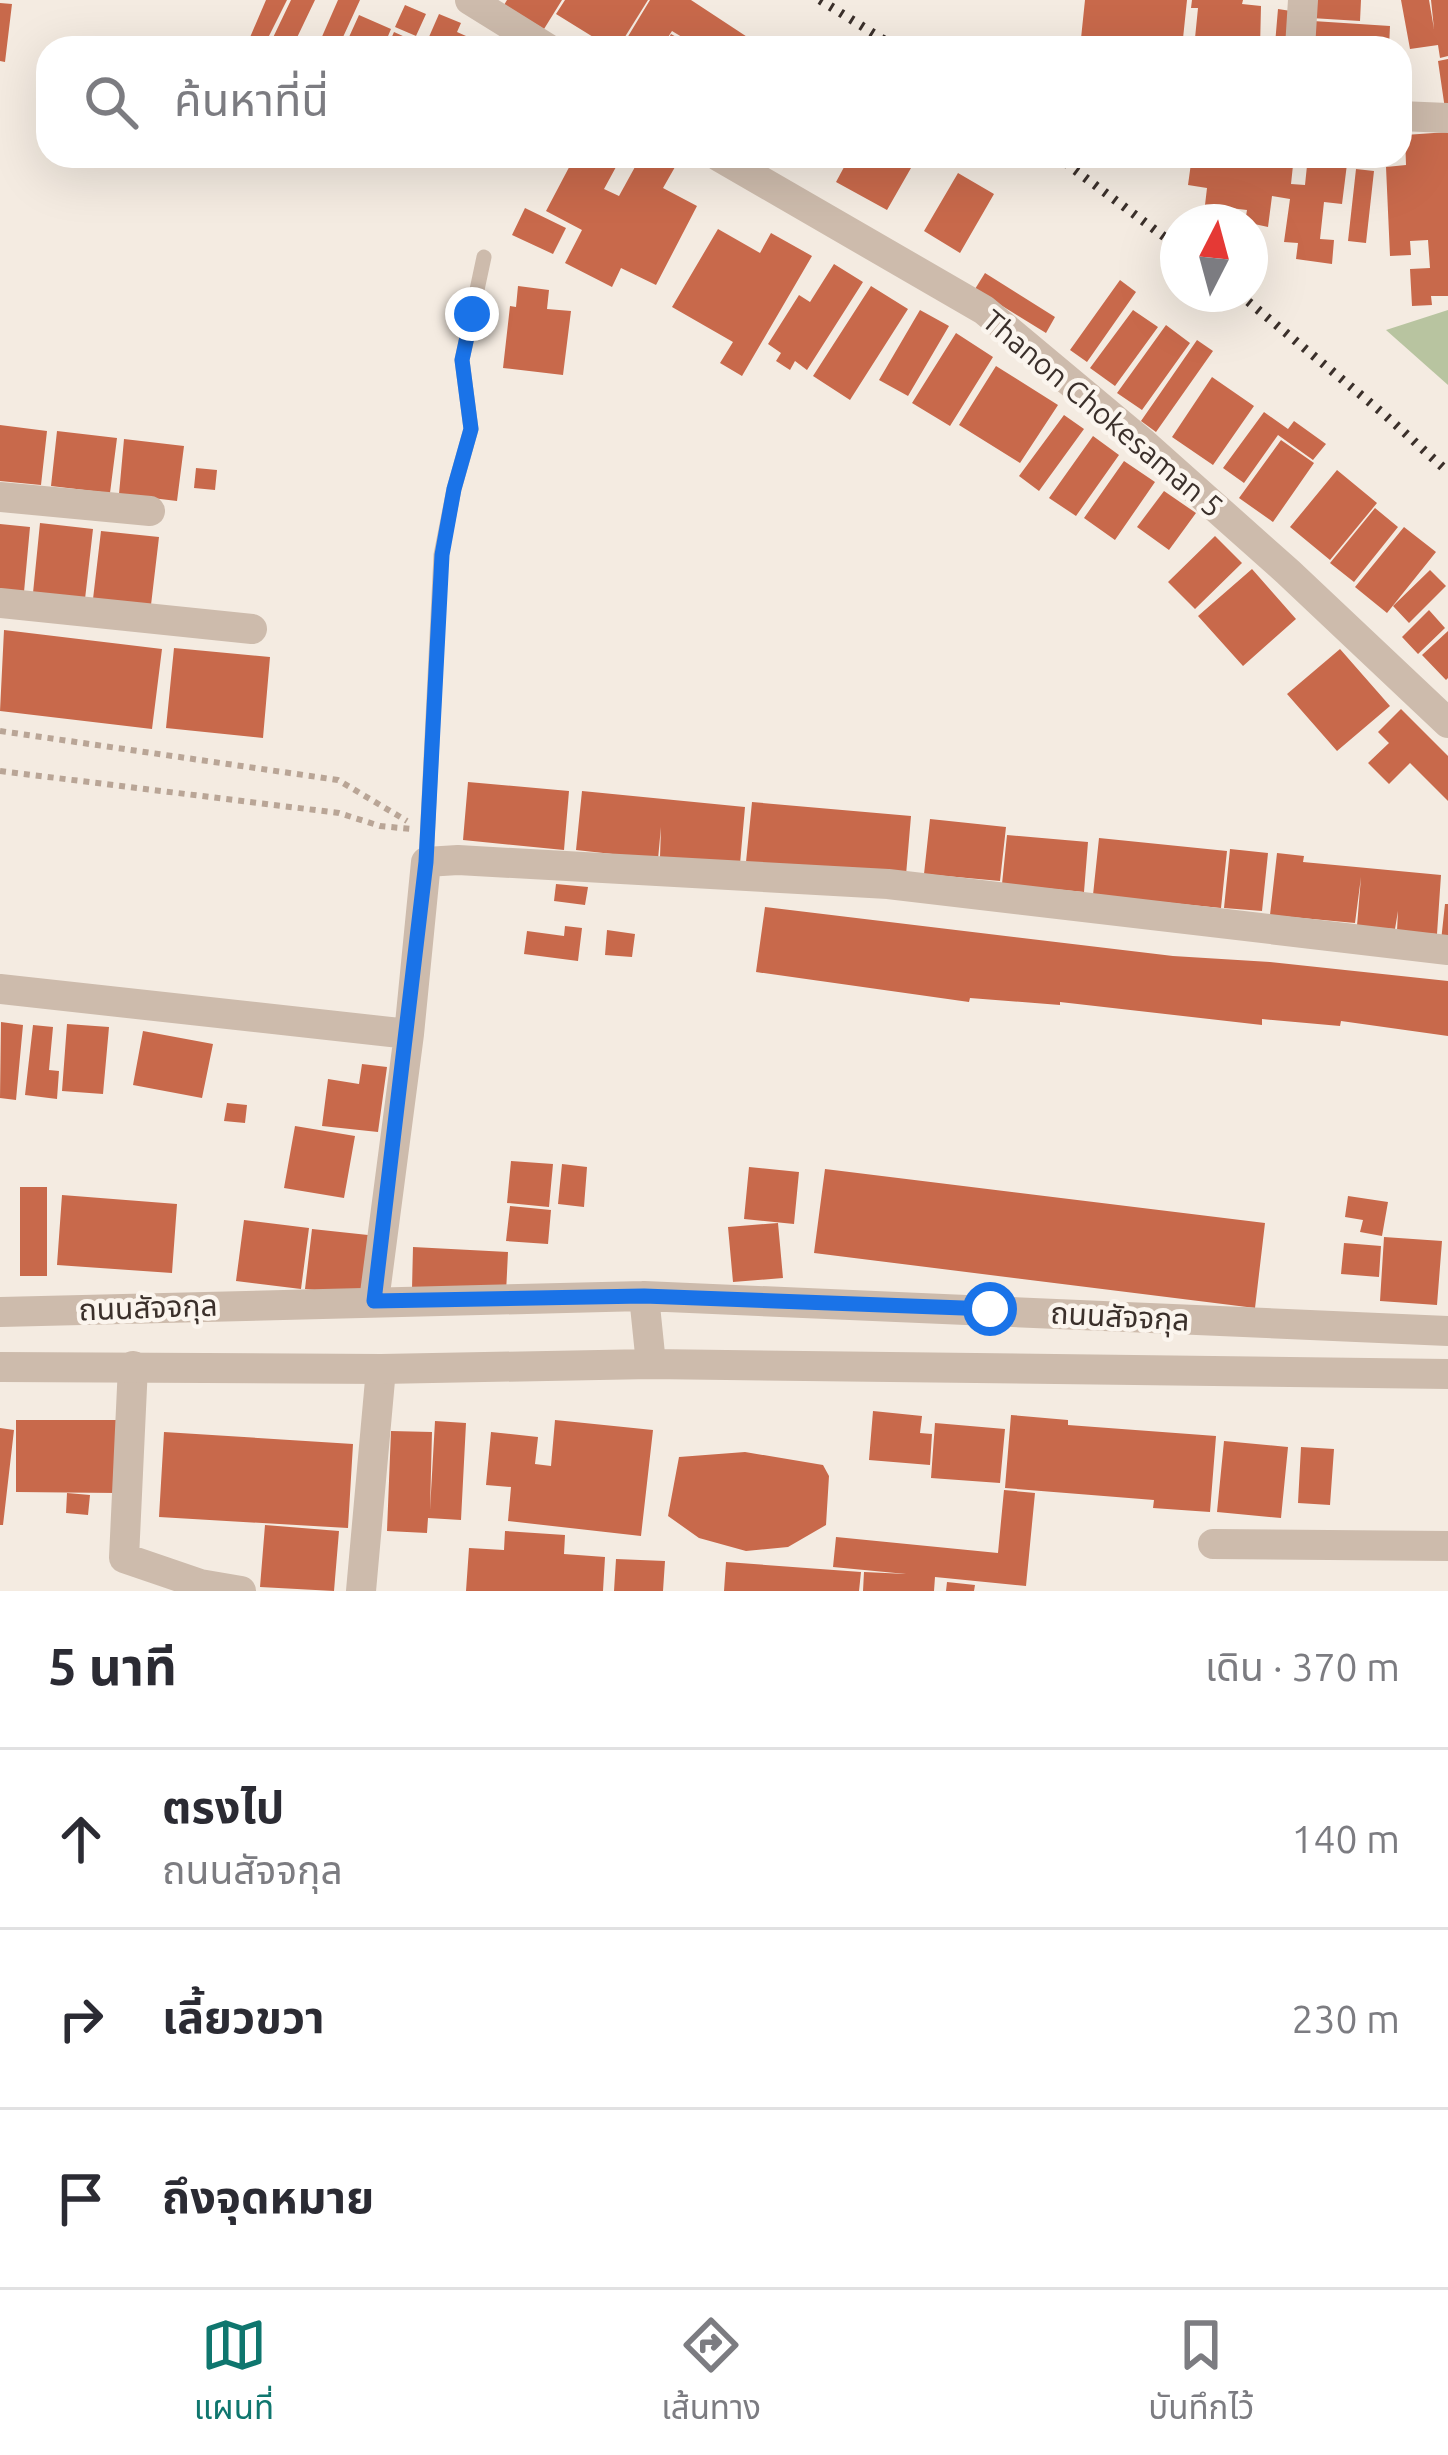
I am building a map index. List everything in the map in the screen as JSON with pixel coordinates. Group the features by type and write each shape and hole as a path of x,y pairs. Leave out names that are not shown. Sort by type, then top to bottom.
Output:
{"street":[{"path":"470,0 528,36"},
{"path":"1301,36 1303,0"},
{"path":"1412,116 1448,118"},
{"name":"Thanon Chokesaman 5","path":"739,168 984,310 1191,485 1448,723"},
{"path":"0,497 149,511"},
{"path":"0,603 252,628"},
{"path":"374,1301 409,1034 426,846 458,860 888,884 1448,950"},
{"path":"0,989 409,1034"},
{"path":"644,1296 650,1364"},
{"name":"ถนนสัจจกุล","path":"0,1312 644,1296 1448,1331"},
{"path":"0,1344 38,1366"},
{"name":"ถนนสัจจกุล","path":"0,1367 381,1369 650,1364 1448,1374"},
{"path":"133,1366 124,1558 200,1584 241,1591"},
{"path":"361,1591 381,1369"},
{"path":"1214,1544 1448,1546"}],"lane":[{"path":"426,846 442,555 471,429 462,360 484,257"}],"path":[{"path":"0,731 338,780 426,846"},
{"path":"0,771 318,810 380,826 426,846"}],"green space":[{"path":"1448,310 1448,385 1386,330"}],"building":[{"path":"266,0 287,0 269,36 251,36"},
{"path":"291,0 315,0 298,36 274,36"},
{"path":"338,0 360,0 344,36 322,36"},
{"path":"507,0 562,0 544,29 504,5"},
{"path":"565,0 648,0 626,36 592,36 556,14"},
{"path":"650,0 691,0 746,36 680,36 672,31 669,36 628,36"},
{"path":"1085,0 1187,0 1183,36 1081,36"},
{"path":"1192,0 1243,0 1242,4 1261,6 1260,36 1195,36 1198,8 1191,8"},
{"path":"1312,0 1361,0 1360,21 1311,18"},
{"path":"1401,0 1429,0 1434,29 1431,0 1448,0 1448,56 1440,58 1438,45 1412,49 1412,36 1408,36"},
{"path":"0,3 12,4 5,62 0,61"},
{"path":"405,5 426,14 416,36 395,27"},
{"path":"1278,9 1291,11 1289,36 1276,36"},
{"path":"439,14 461,23 457,32 466,36 429,36"},
{"path":"359,15 391,29 388,36 349,36"},
{"path":"1313,21 1390,26 1390,36 1312,36"},
{"path":"1448,59 1448,109 1445,109 1438,61"},
{"path":"1448,132 1448,296 1431,296 1432,305 1412,306 1410,269 1430,268 1428,240 1410,241 1411,255 1390,256 1386,168 1412,168 1412,135"},
{"path":"569,168 615,168 604,189 619,196 634,168 674,168 663,188 697,206 656,285 621,268 612,287 565,263 582,230 546,211"},
{"path":"844,168 911,168 887,210 836,182"},
{"path":"1190,168 1293,168 1291,184 1305,185 1307,168 1346,168 1342,204 1324,202 1320,239 1334,240 1332,264 1296,259 1298,243 1284,242 1290,199 1272,196 1268,227 1268,204 1205,204 1207,188 1188,185"},
{"path":"1356,169 1374,171 1366,243 1348,241"},
{"path":"958,173 994,194 960,253 924,231"},
{"path":"525,208 566,228 553,254 512,235"},
{"path":"718,229 760,253 771,233 812,256 742,376 720,363 733,342 672,307"},
{"path":"834,264 863,282 807,370 795,361 790,370 776,361 781,353 768,344 799,295 810,302"},
{"path":"985,273 1055,317 1046,333 975,289"},
{"path":"1120,280 1136,292 1087,362 1070,350"},
{"path":"518,286 549,290 547,309 571,311 563,375 503,368 510,306 516,307"},
{"path":"871,286 908,309 850,400 813,376"},
{"path":"920,310 949,326 908,396 879,380"},
{"path":"1133,310 1158,327 1115,386 1090,368"},
{"path":"1166,325 1190,343 1142,410 1117,393"},
{"path":"956,333 993,357 950,426 912,403"},
{"path":"1197,340 1213,351 1156,432 1141,421"},
{"path":"996,366 1058,405 1020,463 959,425"},
{"path":"1212,377 1254,406 1213,465 1172,437"},
{"path":"1264,412 1288,429 1294,421 1326,444 1313,460 1278,435 1244,483 1223,468"},
{"path":"1064,415 1084,429 1039,491 1019,476"},
{"path":"0,425 47,431 41,485 0,481"},
{"path":"57,431 117,438 110,493 51,486"},
{"path":"1093,436 1119,455 1076,516 1049,498"},
{"path":"124,439 184,446 177,501 119,494"},
{"path":"1281,440 1314,463 1273,522 1239,498"},
{"path":"1124,461 1155,482 1115,540 1084,518"},
{"path":"196,468 217,470 215,490 194,488"},
{"path":"1337,470 1377,503 1330,560 1290,527"},
{"path":"1164,491 1196,513 1169,550 1137,527"},
{"path":"1375,508 1398,527 1354,582 1330,563"},
{"path":"40,523 93,529 85,599 33,593"},
{"path":"0,524 30,527 24,592 0,590"},
{"path":"1404,527 1436,552 1387,613 1355,587"},
{"path":"101,531 159,537 151,605 93,599"},
{"path":"1215,536 1242,563 1195,609 1168,582"},
{"path":"1252,569 1296,619 1243,666 1198,616"},
{"path":"1430,570 1446,586 1409,623 1393,606"},
{"path":"1429,610 1445,628 1418,654 1402,637"},
{"path":"4,630 162,649 152,729 0,711"},
{"path":"1448,631 1448,678 1446,680 1422,655"},
{"path":"174,648 270,657 263,738 166,728"},
{"path":"1340,649 1390,706 1337,751 1287,694"},
{"path":"1401,709 1448,756 1448,801 1410,763 1389,784 1368,763 1389,743 1378,732"},
{"path":"468,782 569,791 564,850 463,840"},
{"path":"582,791 745,807 740,864 660,857 661,827 658,859 576,850"},
{"path":"752,802 911,816 906,875 746,862"},
{"path":"930,819 1006,827 1000,881 924,874"},
{"path":"1007,835 1088,842 1084,892 1002,884"},
{"path":"1099,838 1227,851 1221,908 1093,895"},
{"path":"1230,849 1268,853 1262,911 1224,908"},
{"path":"1277,853 1304,856 1303,862 1441,875 1437,934 1397,931 1398,911 1395,929 1357,926 1361,877 1355,923 1270,915"},
{"path":"556,884 588,887 585,905 554,901"},
{"path":"1448,904 1448,942 1441,941"},
{"path":"765,907 1173,956 1448,981 1448,1036 1341,1021 1340,1026 1262,1019 1262,1025 1060,1002 970,998 969,1002 756,972"},
{"path":"565,926 582,928 578,961 524,954 527,931 564,936"},
{"path":"607,930 635,934 632,957 605,955"},
{"path":"1,1022 23,1025 16,1100 0,1098"},
{"path":"67,1024 109,1027 103,1094 62,1091"},
{"path":"33,1025 53,1027 49,1070 59,1071 57,1099 25,1095"},
{"path":"143,1031 213,1044 202,1098 133,1085"},
{"path":"362,1064 387,1067 378,1132 322,1126 328,1079 359,1084"},
{"path":"227,1103 247,1105 245,1123 224,1121"},
{"path":"295,1126 355,1136 344,1198 284,1188"},
{"path":"511,1161 553,1164 549,1207 507,1203"},
{"path":"562,1164 587,1167 584,1207 558,1204"},
{"path":"749,1167 799,1172 794,1224 744,1219"},
{"path":"825,1169 1265,1223 1255,1308 814,1253"},
{"path":"20,1187 47,1187 47,1276 20,1276"},
{"path":"62,1195 177,1204 172,1273 57,1265"},
{"path":"1348,1196 1388,1202 1382,1236 1360,1232 1363,1220 1345,1217"},
{"path":"510,1206 551,1210 548,1244 506,1241"},
{"path":"244,1220 309,1228 301,1289 236,1281"},
{"path":"778,1223 783,1278 733,1282 728,1227"},
{"path":"312,1229 368,1235 362,1295 305,1289"},
{"path":"1384,1237 1442,1241 1437,1305 1380,1301"},
{"path":"1344,1243 1381,1246 1379,1277 1341,1274"},
{"path":"413,1247 508,1252 506,1293 412,1289"},
{"path":"873,1411 922,1416 920,1433 932,1434 930,1465 869,1460"},
{"path":"1011,1415 1068,1420 1068,1425 1216,1436 1210,1512 1153,1508 1154,1500 1005,1488"},
{"path":"16,1420 117,1420 117,1493 16,1492"},
{"path":"555,1420 653,1430 641,1536 508,1521 511,1487 486,1485 491,1432 538,1437 535,1464 551,1466"},
{"path":"435,1421 466,1423 461,1520 428,1518 427,1533 387,1531 391,1431 432,1432 430,1510"},
{"path":"935,1423 1005,1429 1000,1483 931,1478"},
{"path":"0,1428 14,1430 3,1525 0,1525"},
{"path":"164,1432 353,1444 348,1528 159,1517"},
{"path":"1224,1441 1288,1447 1281,1518 1217,1512"},
{"path":"1301,1447 1334,1449 1330,1505 1298,1503"},
{"path":"745,1452 823,1465 829,1476 826,1525 788,1547 746,1551 699,1538 668,1516 679,1457"},
{"path":"1004,1490 1035,1493 1026,1586 935,1577 934,1591 863,1591 864,1572 906,1574 833,1567 836,1537 998,1553"},
{"path":"67,1493 90,1495 88,1515 66,1513"},
{"path":"265,1525 339,1531 334,1591 260,1587"},
{"path":"505,1531 565,1535 564,1554 605,1557 603,1591 466,1591 469,1548 504,1550"},
{"path":"616,1559 665,1561 663,1591 614,1591"},
{"path":"726,1562 861,1572 859,1591 724,1591"},
{"path":"947,1582 975,1585 974,1591 946,1591"}],"railway":[{"path":"820,0 878,36"},
{"path":"1072,168 1160,234"},
{"path":"1261,312 1448,472"}],"route":[{"path":"472,314 462,360 471,429 442,555 426,862 374,1301 644,1296 990,1309"}]}
